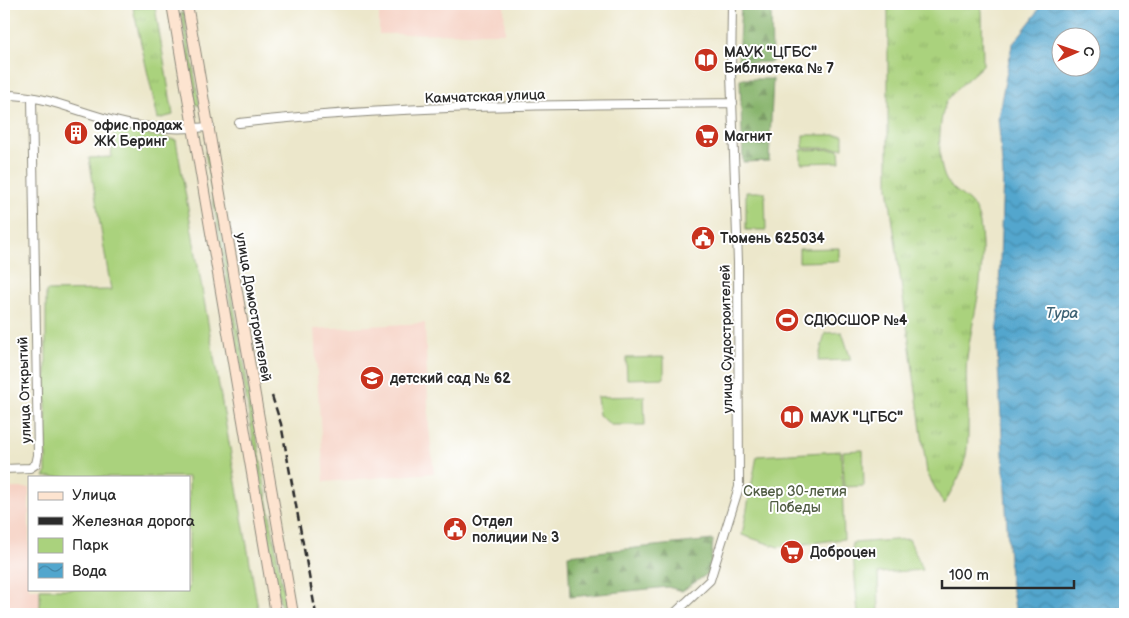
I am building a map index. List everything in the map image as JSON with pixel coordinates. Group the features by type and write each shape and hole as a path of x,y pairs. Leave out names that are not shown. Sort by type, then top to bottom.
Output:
{"main road":[{"path":"172,4 276,614"},
{"name":"улица Домостроителей","path":"187,4 210,127 293,614"}],"street":[{"name":"улица Судостроителей","path":"674,614 710,580 732,516 740,477 738,252 731,74 732,4"},
{"path":"4,95 32,98 149,128 193,129 210,127"},
{"name":"улица Открытий","path":"4,469 30,468 36,464 38,455 32,98"},
{"name":"Камчатская улица","path":"239,123 290,117 371,112 562,105 733,103"}],"shaded area":[{"path":"379,4 504,4 505,33 379,34"},
{"name":"детский сад № 62","path":"425,323 429,427 434,473 324,482 314,329"},
{"path":"4,488 28,488 28,590 40,590 41,610 65,614 4,614"}],"green space":[{"path":"741,4 771,4 772,62 738,63"},
{"path":"888,4 978,4 982,10 983,65 957,89 946,103 940,132 940,157 945,177 949,184 968,200 975,209 980,224 982,241 981,273 967,364 967,450 962,469 944,505 927,473 888,187"},
{"path":"155,7 173,115 158,119 133,8"},
{"path":"181,13 184,13 200,106 195,104"},
{"path":"740,79 773,79 769,161 743,162"},
{"path":"114,128 176,140 259,614 65,614 40,610 40,590 190,590 190,476 45,476 46,291 111,290 89,158 111,157"},
{"path":"803,135 843,135 843,148 803,148"},
{"path":"839,149 840,162 801,163 801,150"},
{"path":"205,151 208,153 287,614 282,614"},
{"path":"746,192 765,192 766,230 746,230"},
{"path":"839,248 839,261 799,262 799,249"},
{"path":"842,332 851,360 818,361 825,333"},
{"path":"664,357 664,378 627,379 626,358"},
{"path":"644,396 645,425 611,425 599,415 597,397"},
{"path":"863,450 864,486 844,487 843,451"},
{"name":"Сквер 30-летия Победы","path":"841,451 844,539 778,547 742,535 757,456"},
{"path":"909,539 923,570 878,573 879,614 858,614 852,543"},
{"path":"713,540 710,572 682,591 668,587 570,597 568,555"}],"water":[{"name":"Тура","path":"1040,4 1125,4 1125,614 1016,614 1010,579 997,347 1003,175 998,117 1012,45 1036,14"}],"railway":[{"path":"272,396 281,424 316,614"}],"place":[{"name":"МАУК \"ЦГБС\" Библиотека № 7","path":"706,60"},
{"name":"офис продаж ЖК Беринг","path":"76,133"},
{"name":"Магнит","path":"707,136"},
{"name":"Тюмень 625034","path":"703,238"},
{"name":"СДЮСШОР №4","path":"787,320"},
{"name":"детский сад № 62","path":"372,378"},
{"name":"МАУК \"ЦГБС\"","path":"792,417"},
{"name":"Отдел полиции № 3","path":"455,529"},
{"name":"Доброцен","path":"792,552"}]}
